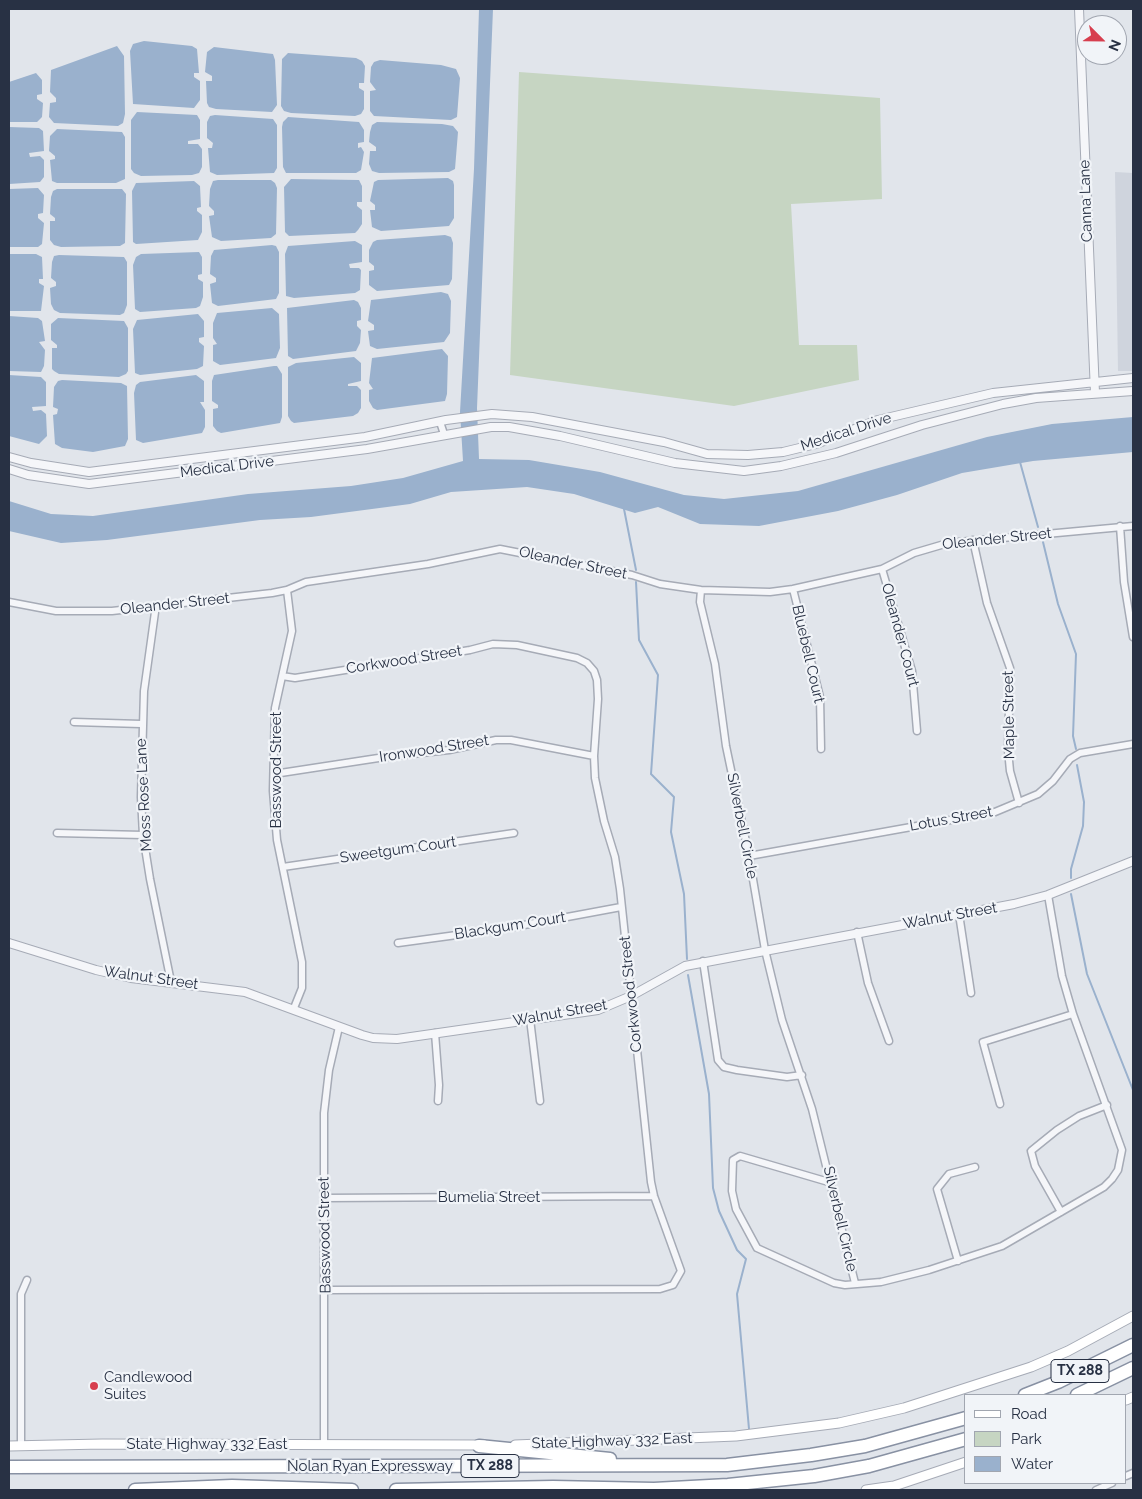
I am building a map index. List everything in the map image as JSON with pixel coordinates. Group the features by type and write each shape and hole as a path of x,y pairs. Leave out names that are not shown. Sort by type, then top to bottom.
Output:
{"highway":[{"name":"TX 288","path":"1027,1394 1133,1345"},
{"name":"TX 288","path":"1079,1394 1133,1368"},
{"name":"Nolan Ryan Expressway","path":"9,1467 727,1465 811,1455 877,1444 964,1419"},
{"name":"Nolan Ryan Expressway","path":"396,1490 553,1487 654,1489 747,1484 869,1466 964,1440"},
{"path":"478,1446 674,1466"},
{"name":"Nolan Ryan Expressway","path":"135,1490 232,1486 352,1490"}],"main road":[{"name":"State Highway 332 East","path":"9,1446 324,1444 478,1446 736,1436 839,1423 904,1408 1031,1367 1068,1351 1133,1316"},
{"path":"866,1490 894,1486 964,1463"}],"street":[{"name":"Canna Lane","path":"1079,9 1095,393"},
{"name":"Medical Drive","path":"9,457 31,464 89,472 365,438 443,421 484,415 532,417 664,442 707,454 748,455 782,452 816,444 878,420 993,393 1095,380 1133,378"},
{"name":"Medical Drive","path":"9,469 28,475 89,484 304,458 446,434 486,428 509,427 560,436 675,463 744,471 781,466 836,453 922,425 1003,404 1036,398 1133,391"},
{"path":"443,421 446,434"},
{"path":"1120,526 1124,582 1133,637"},
{"name":"Oleander Street","path":"9,602 31,608 81,612 156,605 287,590 306,582 428,564 500,549 595,567 660,584 701,590 758,593 793,589 882,569 925,549 973,540 1133,526"},
{"name":"Maple Street","path":"973,540 987,603 1010,668 1008,750 1010,771 1019,804"},
{"name":"Oleander Court","path":"882,569 912,671 917,731"},
{"name":"Bluebell Court","path":"793,589 820,697 821,749"},
{"name":"Basswood Street","path":"287,590 292,631 275,708 274,774 276,831 303,973 302,988 294,1008"},
{"name":"Silverbell Circle","path":"701,590 700,602 715,664 726,746 749,856 765,950 782,1020 802,1075 832,1183 855,1283 881,1282 958,1261 1002,1246 1104,1186 1118,1170 1122,1150 1073,1014 1062,976 1048,895"},
{"name":"Moss Rose Lane","path":"156,605 141,724 143,835 158,924 171,982"},
{"name":"Corkwood Street","path":"282,676 295,678 470,650 493,644 517,645 577,658 587,663 598,680 594,756 600,804 615,857 654,1196 681,1271 674,1285 667,1288 326,1290"},
{"path":"74,722 141,724"},
{"name":"Ironwood Street","path":"274,774 385,757 449,750 496,740 511,740 594,756"},
{"name":"Lotus Street","path":"749,856 996,812 1019,804 1038,794 1053,780 1070,759 1080,754 1133,744"},
{"path":"57,833 143,835"},
{"name":"Sweetgum Court","path":"282,867 514,833"},
{"name":"Walnut Street","path":"9,943 96,970 233,990 294,1008 339,1027 373,1038 385,1039 598,1010 630,996 685,966 703,961 959,914 1048,895 1133,861"},
{"name":"Blackgum Court","path":"398,943 508,928 621,907"},
{"path":"959,914 971,993"},
{"path":"857,932 868,983 889,1041"},
{"path":"703,961 718,1060 724,1067 787,1077 802,1075"},
{"path":"1000,1104 983,1042 1073,1014"},
{"path":"530,1019 540,1101"},
{"name":"Basswood Street","path":"324,1444 326,1290 324,1198 325,1088 339,1027"},
{"path":"436,1033 438,1101"},
{"path":"1061,1212 1031,1151 1057,1130 1079,1116 1107,1105"},
{"path":"832,1183 740,1156 733,1160 732,1191 736,1209 757,1248 834,1283 845,1285 855,1283"},
{"path":"958,1261 938,1189 949,1174 974,1167"},
{"name":"Bumelia Street","path":"324,1198 654,1196"},
{"path":"21,1446 21,1294 27,1280"},
{"path":"1096,1490 1110,1484"}],"shaded area":[{"path":"1115,172 1133,173 1133,371 1118,371"}],"green space":[{"path":"519,72 880,98 882,199 791,204 799,345 857,345 859,380 734,406 510,375"}],"water":[{"path":"479,9 493,9 477,408 479,459 529,460 600,472 684,495 724,499 798,491 987,437 1052,424 1133,417 1133,452 1033,461 962,473 897,495 838,511 759,526 700,524 658,507 635,513 574,494 527,487 451,492 410,504 311,517 260,520 107,540 61,543 9,531 9,501 51,514 93,516 248,494 351,486 403,478 463,461 460,412 474,169"},
{"path":"144,41 192,46 197,49 199,73 194,73 194,77 200,81 200,100 194,108 133,104 130,51 133,44"},
{"path":"117,46 124,56 125,114 123,123 118,126 54,123 49,117 50,103 56,102 56,98 50,92 51,70"},
{"path":"214,47 273,54 275,60 277,105 272,112 209,107 207,103 206,81 212,81 212,76 205,72 207,52"},
{"path":"288,53 356,58 362,61 365,66 364,83 359,83 359,88 364,91 364,109 361,114 355,116 291,113 284,111 281,106 282,59"},
{"path":"380,60 441,65 456,69 460,78 457,117 451,120 374,116 370,111 370,91 376,90 370,82 371,67 374,62"},
{"path":"36,73 42,80 42,94 37,95 37,99 43,103 42,117 37,122 9,122 9,82"},
{"path":"137,112 197,115 200,120 200,139 188,141 188,144 198,144 202,149 202,167 199,173 192,175 141,176 134,173 131,169 131,120"},
{"path":"210,116 273,119 277,125 277,168 274,173 217,175 210,172 208,148 212,148 213,143 207,138 207,122"},
{"path":"288,117 359,122 364,130 364,142 358,143 358,148 361,147 364,152 361,170 356,173 286,173 283,167 282,127 283,122"},
{"path":"377,122 453,126 458,132 455,169 449,172 379,173 372,171 369,164 370,151 376,151 376,147 369,142 370,132 372,125"},
{"path":"9,127 39,128 43,131 44,151 29,153 30,157 40,156 44,160 44,177 40,182 9,184"},
{"path":"57,129 122,132 125,137 125,179 116,183 57,183 52,181 50,160 55,159 55,156 49,151 50,136"},
{"path":"448,178 453,181 454,185 454,218 449,226 381,231 372,227 370,210 375,210 375,205 370,201 374,182 378,180"},
{"path":"291,179 359,180 362,186 362,202 357,202 357,206 362,210 362,224 358,230 355,233 289,236 285,232 284,187"},
{"path":"271,180 275,183 277,188 276,234 271,238 221,241 212,237 209,216 214,215 214,211 209,206 210,189 213,181"},
{"path":"194,181 200,186 201,207 197,208 197,211 202,215 202,232 198,240 136,244 133,242 132,191 136,183"},
{"path":"38,188 44,195 43,213 38,214 38,218 44,223 42,244 38,247 9,247 9,189"},
{"path":"57,189 122,189 126,194 125,243 120,246 61,247 54,245 50,240 50,221 55,221 55,218 50,214 51,197 53,191"},
{"path":"445,235 451,237 453,243 452,279 449,285 377,291 369,285 369,271 374,270 374,266 369,262 369,250 373,242 377,240"},
{"path":"355,241 362,245 362,262 349,264 350,268 359,268 361,270 360,290 355,293 294,298 286,296 285,254 288,246"},
{"path":"276,246 279,252 279,293 276,299 218,306 212,303 210,284 216,282 216,278 210,274 211,256 214,250"},
{"path":"199,252 202,257 202,274 198,275 198,279 203,282 203,297 200,306 196,308 140,312 135,309 133,265 136,257 141,254"},
{"path":"9,254 36,254 42,257 43,279 39,279 39,283 44,286 41,311 9,311"},
{"path":"54,256 124,257 127,262 127,305 124,313 120,315 60,313 54,310 51,304 50,288 56,286 56,282 51,278 52,262"},
{"path":"441,292 448,294 451,301 450,333 444,342 377,349 370,346 368,331 374,330 374,325 368,321 371,300"},
{"path":"354,300 358,302 361,308 361,320 357,321 357,326 361,330 360,343 356,351 293,359 288,356 287,308"},
{"path":"272,308 279,314 280,348 276,358 220,365 213,361 213,345 217,344 213,338 213,323 217,313"},
{"path":"198,314 204,321 204,337 199,338 199,342 204,346 203,366 197,369 140,375 135,373 133,329 137,320"},
{"path":"9,316 38,318 42,321 45,341 39,342 45,350 44,366 41,372 9,371"},
{"path":"58,318 124,321 128,328 128,371 126,374 119,377 59,374 54,371 52,369 52,348 57,348 57,345 51,340 51,324"},
{"path":"442,349 448,356 447,394 445,401 377,410 373,408 369,401 369,390 373,389 369,383 372,358"},
{"path":"354,357 361,363 361,381 348,384 348,386 357,386 361,390 361,408 358,413 353,416 294,423 291,421 288,416 288,367 296,363"},
{"path":"277,366 282,374 282,417 280,423 221,433 217,431 213,426 213,409 218,408 218,405 212,401 212,381 214,375"},
{"path":"9,375 41,377 46,382 46,406 32,407 33,411 41,410 46,414 47,436 39,444 9,436"},
{"path":"196,375 204,381 204,402 200,402 205,410 205,427 202,433 143,443 136,440 134,393 136,385 140,382"},
{"path":"58,381 121,383 127,386 128,439 125,446 93,452 62,448 55,444 53,415 57,414 58,409 53,407 54,387"}],"waterway":[{"path":"1020,462 1038,527"},
{"path":"624,509 636,570"},
{"path":"1043,542 1058,604 1076,654 1073,736 1076,749"},
{"path":"636,582 639,640 658,675 651,774 674,797 671,832 684,894 687,959"},
{"path":"1071,878 1071,869 1083,826 1084,802 1077,765"},
{"path":"1071,894 1087,974 1133,1090"},
{"path":"688,975 709,1094 713,1188 719,1211 737,1250 746,1259 737,1294 749,1429"}],"place":[{"name":"Candlewood Suites","path":"94,1386"}]}
